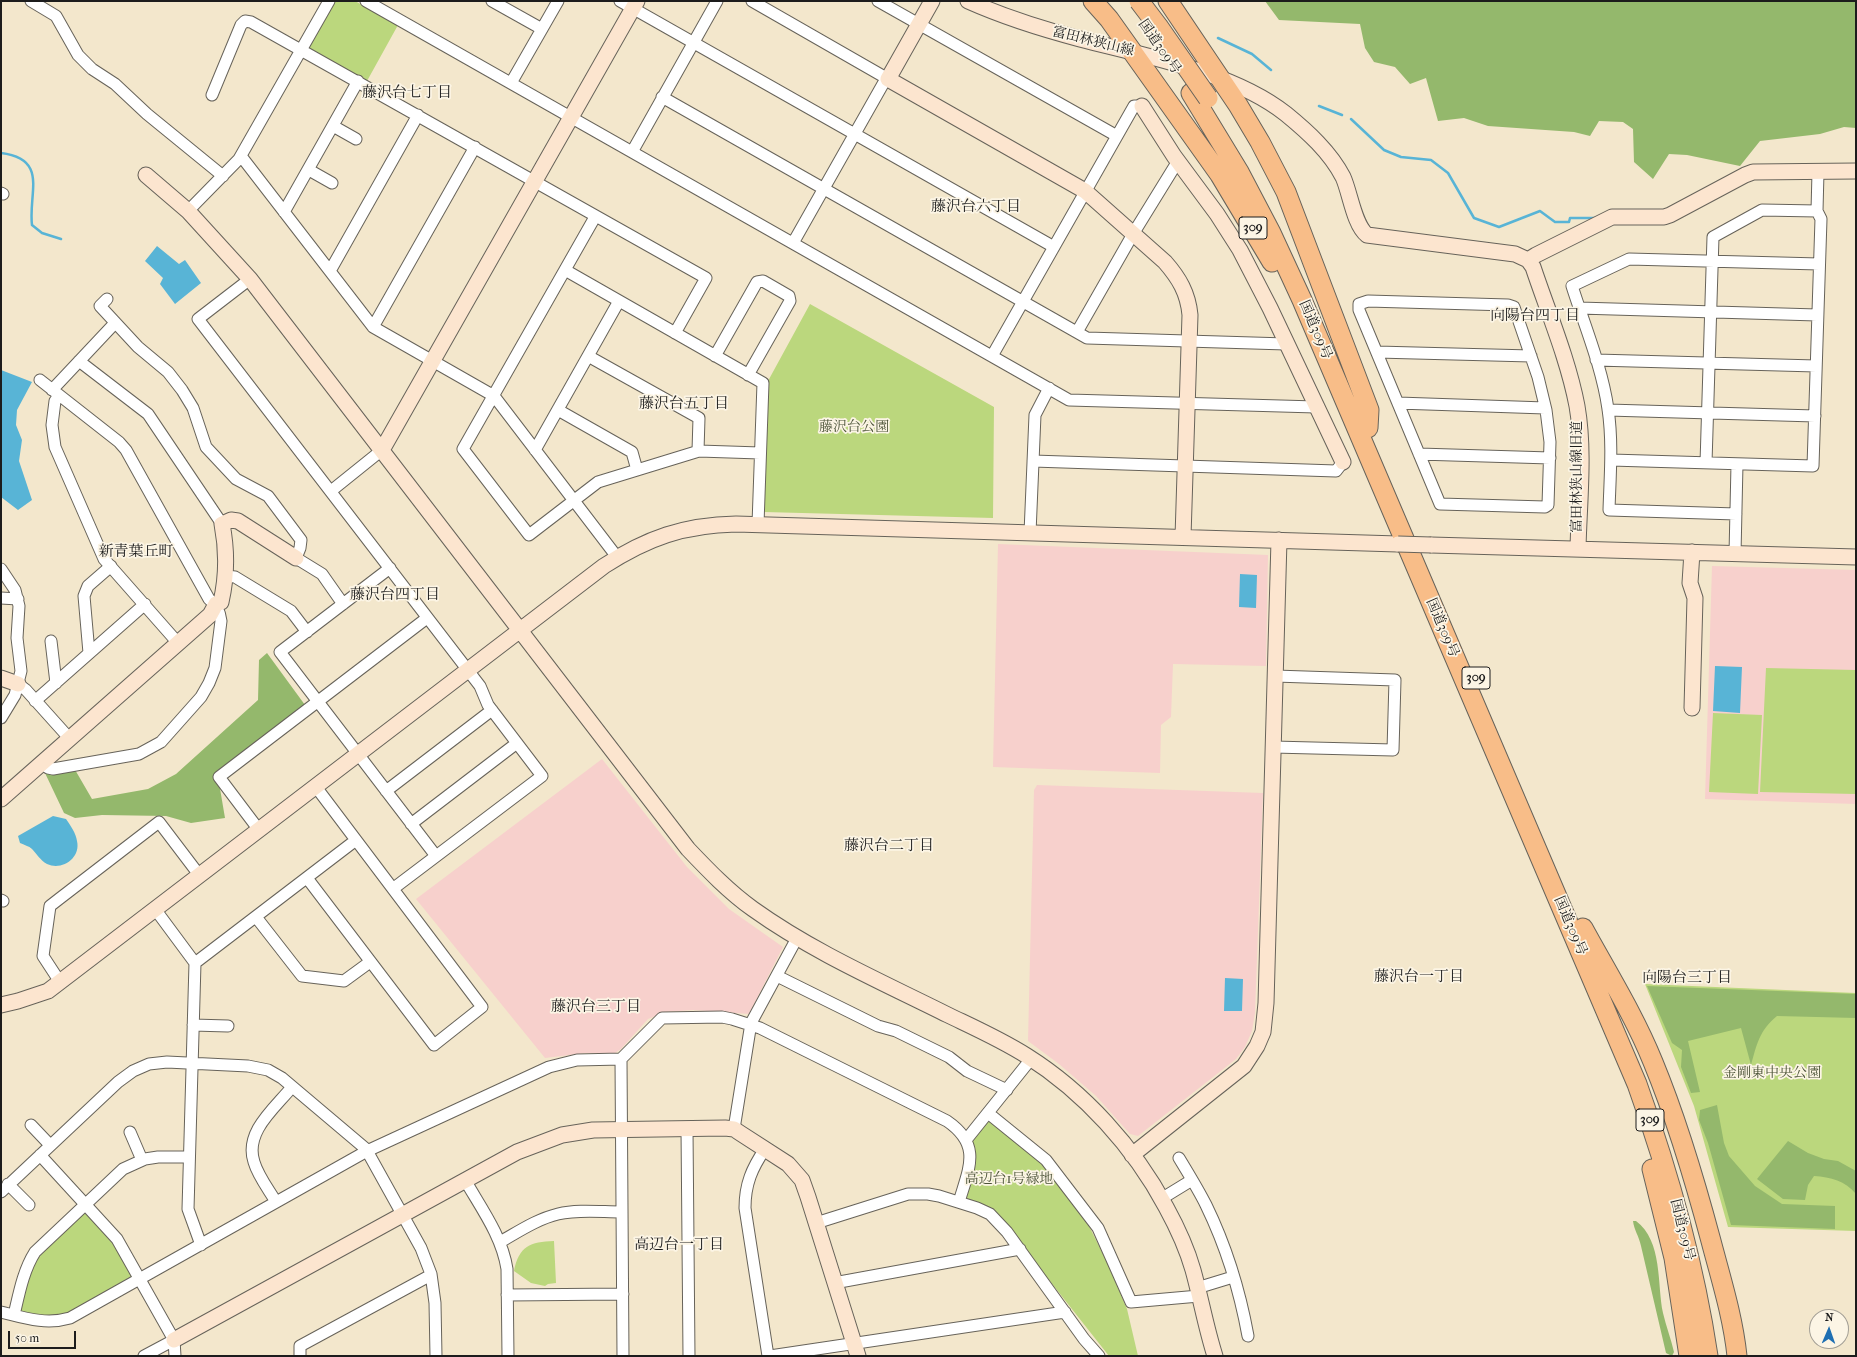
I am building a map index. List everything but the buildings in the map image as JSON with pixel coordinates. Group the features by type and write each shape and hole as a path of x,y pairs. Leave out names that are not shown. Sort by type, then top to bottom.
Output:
{"highway":[{"name":"309","path":"1093,1 1109,20 1211,163 1253,229 1361,423 1369,410 1286,192 1260,142 1168,1"},
{"name":"国道309号","path":"1126,1 1199,96"},
{"name":"国道309号","path":"1139,1 1158,26 1199,96 1257,182 1286,240 1637,1084 1659,1148 1689,1256 1708,1356"},
{"name":"国道309号","path":"1361,423 1583,928 1647,1081 1674,1159 1699,1251 1719,1356"},
{"name":"309","path":"1557,894 1570,942 1601,1013 1655,1178 1668,1231 1680,1292 1689,1356"},
{"name":"309","path":"1583,928 1622,997 1653,1062 1683,1145 1722,1280 1730,1312 1737,1356"}],"street":[{"path":"31,1 56,16 78,55 92,69 115,84 147,114 223,176"},
{"path":"188,211 241,156 329,1"},
{"path":"366,1 1069,400 1316,407"},
{"path":"492,1 542,29"},
{"path":"511,83 558,1"},
{"path":"620,1 635,5 693,43 1054,247"},
{"path":"632,152 717,1"},
{"path":"752,1 1085,191 1176,274 1185,289 1189,304 1183,537"},
{"path":"878,1 1117,136"},
{"path":"793,243 932,1"},
{"name":"富田林狭山線","path":"968,1 1008,18 1060,34 1130,51 1219,78"},
{"path":"331,491 382,450 635,5"},
{"path":"212,95 242,25 245,21 251,22 535,181 595,217 706,278 675,333"},
{"path":"1219,78 1272,104 1293,120 1324,149 1342,176 1361,227 1367,235 1515,254 1528,260 1612,218 1664,217 1754,172 1856,171"},
{"path":"284,212 358,81"},
{"path":"662,97 1087,338 1286,344"},
{"path":"992,356 1134,106 1142,106 1178,161 1217,214 1240,250 1267,302 1343,462 1336,470 1033,461"},
{"path":"330,271 418,115"},
{"path":"333,126 356,140"},
{"path":"373,327 475,147"},
{"path":"241,156 373,327 494,396 617,557"},
{"path":"1077,332 1133,234 1178,161"},
{"path":"309,170 332,183"},
{"path":"1611,460 1813,466 1821,219 1817,211 1818,172"},
{"path":"146,175 188,211 250,279 688,849 734,894 751,908 797,938 843,963 994,1037 1031,1059 1056,1076 1084,1100 1113,1131 1132,1155 1161,1199 1188,1256 1215,1356"},
{"path":"1706,463 1713,237 1762,210 1817,211"},
{"path":"595,217 463,449 529,535 598,482 698,451 760,452"},
{"path":"1736,514 1609,510 1611,460 1608,410 1596,360 1572,286 1629,259 1819,264"},
{"name":"富田林狭山線旧道","path":"1528,260 1533,266 1567,369 1577,406 1581,443 1578,549 1856,557"},
{"path":"565,270 763,383 758,524"},
{"path":"250,279 198,319 480,686 492,710 542,776 394,888"},
{"path":"715,356 757,282 763,281 789,296 790,301 748,375"},
{"path":"107,299 100,306 138,347 168,372 182,390 193,408 206,447 236,479 268,496 298,535 301,540 296,558"},
{"path":"535,450 619,301"},
{"path":"1360,302 1512,306 1516,310 1531,356 1545,408 1550,458 1548,501 1545,507 1443,505 1438,501 1377,352 1359,310 1358,304 1360,302"},
{"path":"1579,308 1817,316"},
{"path":"115,323 79,361 56,392 52,425 55,447 104,558 178,643"},
{"path":"1377,352 1531,356"},
{"path":"588,356 699,418 698,451"},
{"path":"1596,360 1816,366"},
{"path":"1,799 210,615 216,604 221,602 226,576 222,524 148,414 79,361"},
{"path":"40,380 119,442 126,450 209,599 216,604 221,615 213,677 201,697 161,742 139,754 53,769 42,764"},
{"path":"1030,532 1035,415 1048,388"},
{"path":"1398,403 1545,408"},
{"path":"558,410 632,452 637,470"},
{"path":"1608,410 1814,416"},
{"path":"1419,454 1550,458"},
{"path":"1735,554 1737,464"},
{"path":"222,524 230,520 238,521 322,574 343,604"},
{"path":"1,1005 48,991 617,557 652,539 685,528 711,524 758,524 1578,549"},
{"path":"1132,1155 1244,1066 1252,1056 1262,1032 1266,996 1279,540"},
{"path":"1692,552 1690,583 1695,598 1692,708"},
{"path":"89,653 84,596 88,586 111,566"},
{"path":"390,568 280,652 436,856"},
{"path":"1,569 15,590 18,599 17,638 21,671 18,684 6,703 1,718"},
{"path":"226,576 235,577 291,611 307,632"},
{"path":"1,598 18,599"},
{"path":"35,701 144,604"},
{"path":"259,830 219,777 427,618"},
{"path":"51,641 56,683"},
{"path":"1273,748 1393,750 1395,680 1275,676"},
{"path":"1,678 18,684 70,739"},
{"path":"386,791 492,710"},
{"path":"411,824 517,743"},
{"path":"306,878 434,1045 482,1007 394,888 316,787"},
{"path":"60,982 43,956 50,906 159,822 200,876"},
{"path":"195,963 356,840"},
{"path":"155,909 195,963 188,1209 201,1245"},
{"path":"256,917 302,976 344,981 370,962"},
{"path":"734,1129 751,1025 797,938"},
{"path":"777,976 878,1026 903,1034 949,1057 967,1071 1007,1090"},
{"path":"1,1312 35,1321 59,1321 82,1313 367,1151 549,1067 576,1060 621,1059 662,1018 722,1018 751,1025 948,1121 964,1135 970,1161 959,1202"},
{"path":"193,1025 228,1026"},
{"path":"621,1059 623,1356"},
{"path":"966,1140 1031,1059"},
{"path":"30,1205 5,1188 118,1082 133,1071 149,1064 167,1062 248,1066 268,1070 292,1087 367,1151 421,1248 431,1274 435,1303 436,1356"},
{"path":"276,1202 254,1164 251,1152 257,1129 292,1087"},
{"path":"988,1113 1046,1160 1098,1228 1131,1302 1198,1292 1233,1276"},
{"path":"30,1124 50,1145"},
{"path":"687,1128 689,1356"},
{"path":"144,1356 517,1152 546,1140 578,1132 622,1129 687,1128 734,1129 765,1148 788,1164 796,1172 806,1188 834,1283 856,1350"},
{"path":"130,1132 142,1160"},
{"path":"765,1148 752,1168 745,1195 745,1208 769,1356 856,1350 1065,1312"},
{"path":"40,1155 118,1239 174,1340 175,1356"},
{"path":"14,1315 23,1279 30,1260 43,1243 123,1170 142,1160 158,1157 189,1157"},
{"path":"1179,1158 1209,1212 1233,1276 1248,1336"},
{"path":"465,1180 500,1242 507,1269 508,1356"},
{"path":"1161,1199 1192,1180"},
{"path":"816,1223 908,1194 928,1194 959,1202 990,1214 1003,1227 1020,1249 1084,1339 1099,1356"},
{"path":"500,1242 544,1218 556,1214 566,1212 622,1212"},
{"path":"834,1283 1020,1249"},
{"path":"300,1356 300,1346 431,1274"},
{"path":"507,1295 623,1294"}],"shaded area":[{"path":"998,544 1268,555 1266,666 1173,664 1171,717 1161,725 1160,773 993,767"},
{"path":"1712,566 1856,570 1856,804 1705,799"},
{"path":"602,759 687,867 729,909 783,947 749,1014 693,1010 666,1012 648,1019 621,1049 615,1053 586,1053 545,1058 416,899"},
{"path":"1037,785 1263,793 1255,1013 1252,1031 1245,1047 1236,1059 1138,1136 1130,1134 1096,1096 1059,1064 1028,1041 1034,790"}],"green space":[{"path":"334,1 355,1 398,25 367,81 308,48"},
{"path":"1265,1 1856,1 1856,128 1844,127 1820,134 1760,141 1740,166 1687,155 1669,154 1653,179 1634,162 1633,129 1623,122 1599,121 1590,136 1574,132 1488,126 1464,118 1438,121 1426,78 1410,84 1395,67 1374,62 1365,48 1360,24 1279,20"},
{"name":"藤沢台公園","path":"810,304 994,407 993,518 764,512 768,381"},
{"path":"267,653 305,705 217,771 225,818 191,823 166,816 102,815 75,818 64,813 45,773 74,768 92,799 148,789 176,774 258,700 259,660"},
{"path":"1766,668 1856,670 1856,794 1760,792"},
{"path":"1713,713 1762,715 1758,794 1709,792"},
{"name":"金剛東中央公園","path":"1645,984 1856,993 1856,1231 1728,1227 1694,1106"},
{"path":"1647,986 1856,994 1856,1018 1777,1016 1762,1033 1751,1065 1741,1028 1688,1041 1700,1092 1691,1093 1681,1067 1682,1050 1672,1043"},
{"path":"1717,1105 1724,1143 1729,1156 1755,1186 1782,1204 1835,1206 1835,1229 1731,1225 1708,1143 1699,1120 1700,1110"},
{"name":"高辺台1号緑地","path":"989,1120 1044,1163 1087,1222 1108,1264 1127,1309 1138,1356 1109,1356 1049,1280 1014,1232 993,1212 966,1198 976,1163 972,1142"},
{"path":"1788,1141 1808,1153 1824,1159 1838,1161 1856,1171 1856,1194 1837,1180 1814,1176 1808,1185 1805,1200 1783,1199 1757,1179"},
{"path":"86,1212 122,1252 131,1270 132,1279 70,1314 55,1319 19,1312 32,1264 79,1216"},
{"path":"1633,1221 1636,1221 1645,1230 1651,1240 1655,1252 1663,1313 1674,1352 1672,1356 1666,1353 1640,1242"},
{"path":"554,1241 556,1283 545,1286 531,1283 514,1271 519,1256 527,1247 532,1244"}],"water":[{"path":"157,246 179,264 185,260 201,283 175,304 160,284 163,278 145,261"},
{"path":"1,370 32,382 17,410 16,425 22,440 19,461 32,500 18,510 1,497"},
{"path":"1240,574 1257,575 1256,608 1239,607"},
{"path":"1715,666 1742,667 1740,713 1713,711"},
{"path":"53,816 66,819 74,832 77,841 76,853 73,858 69,862 59,866 47,864 40,859 31,848 20,843 18,836"},
{"path":"1225,978 1243,979 1242,1011 1224,1011"}],"waterway":[{"path":"1218,38 1252,54 1271,70"},
{"path":"1319,106 1342,115"},
{"path":"1351,119 1384,150 1401,157 1431,160 1448,173 1474,218 1499,227 1540,211 1555,222 1569,222 1570,218 1596,218"},
{"path":"1,153 16,157 26,162 31,170 33,179 31,213 32,225 42,233 61,239"}],"district":[{"name":"藤沢台七丁目","path":"407,93"},
{"name":"藤沢台六丁目","path":"976,207"},
{"name":"向陽台四丁目","path":"1535,316"},
{"name":"藤沢台五丁目","path":"684,404"},
{"name":"新青葉丘町","path":"136,552"},
{"name":"藤沢台四丁目","path":"395,595"},
{"name":"藤沢台二丁目","path":"889,846"},
{"name":"藤沢台一丁目","path":"1419,977"},
{"name":"向陽台三丁目","path":"1687,978"},
{"name":"藤沢台三丁目","path":"596,1007"},
{"name":"高辺台一丁目","path":"679,1245"}]}
